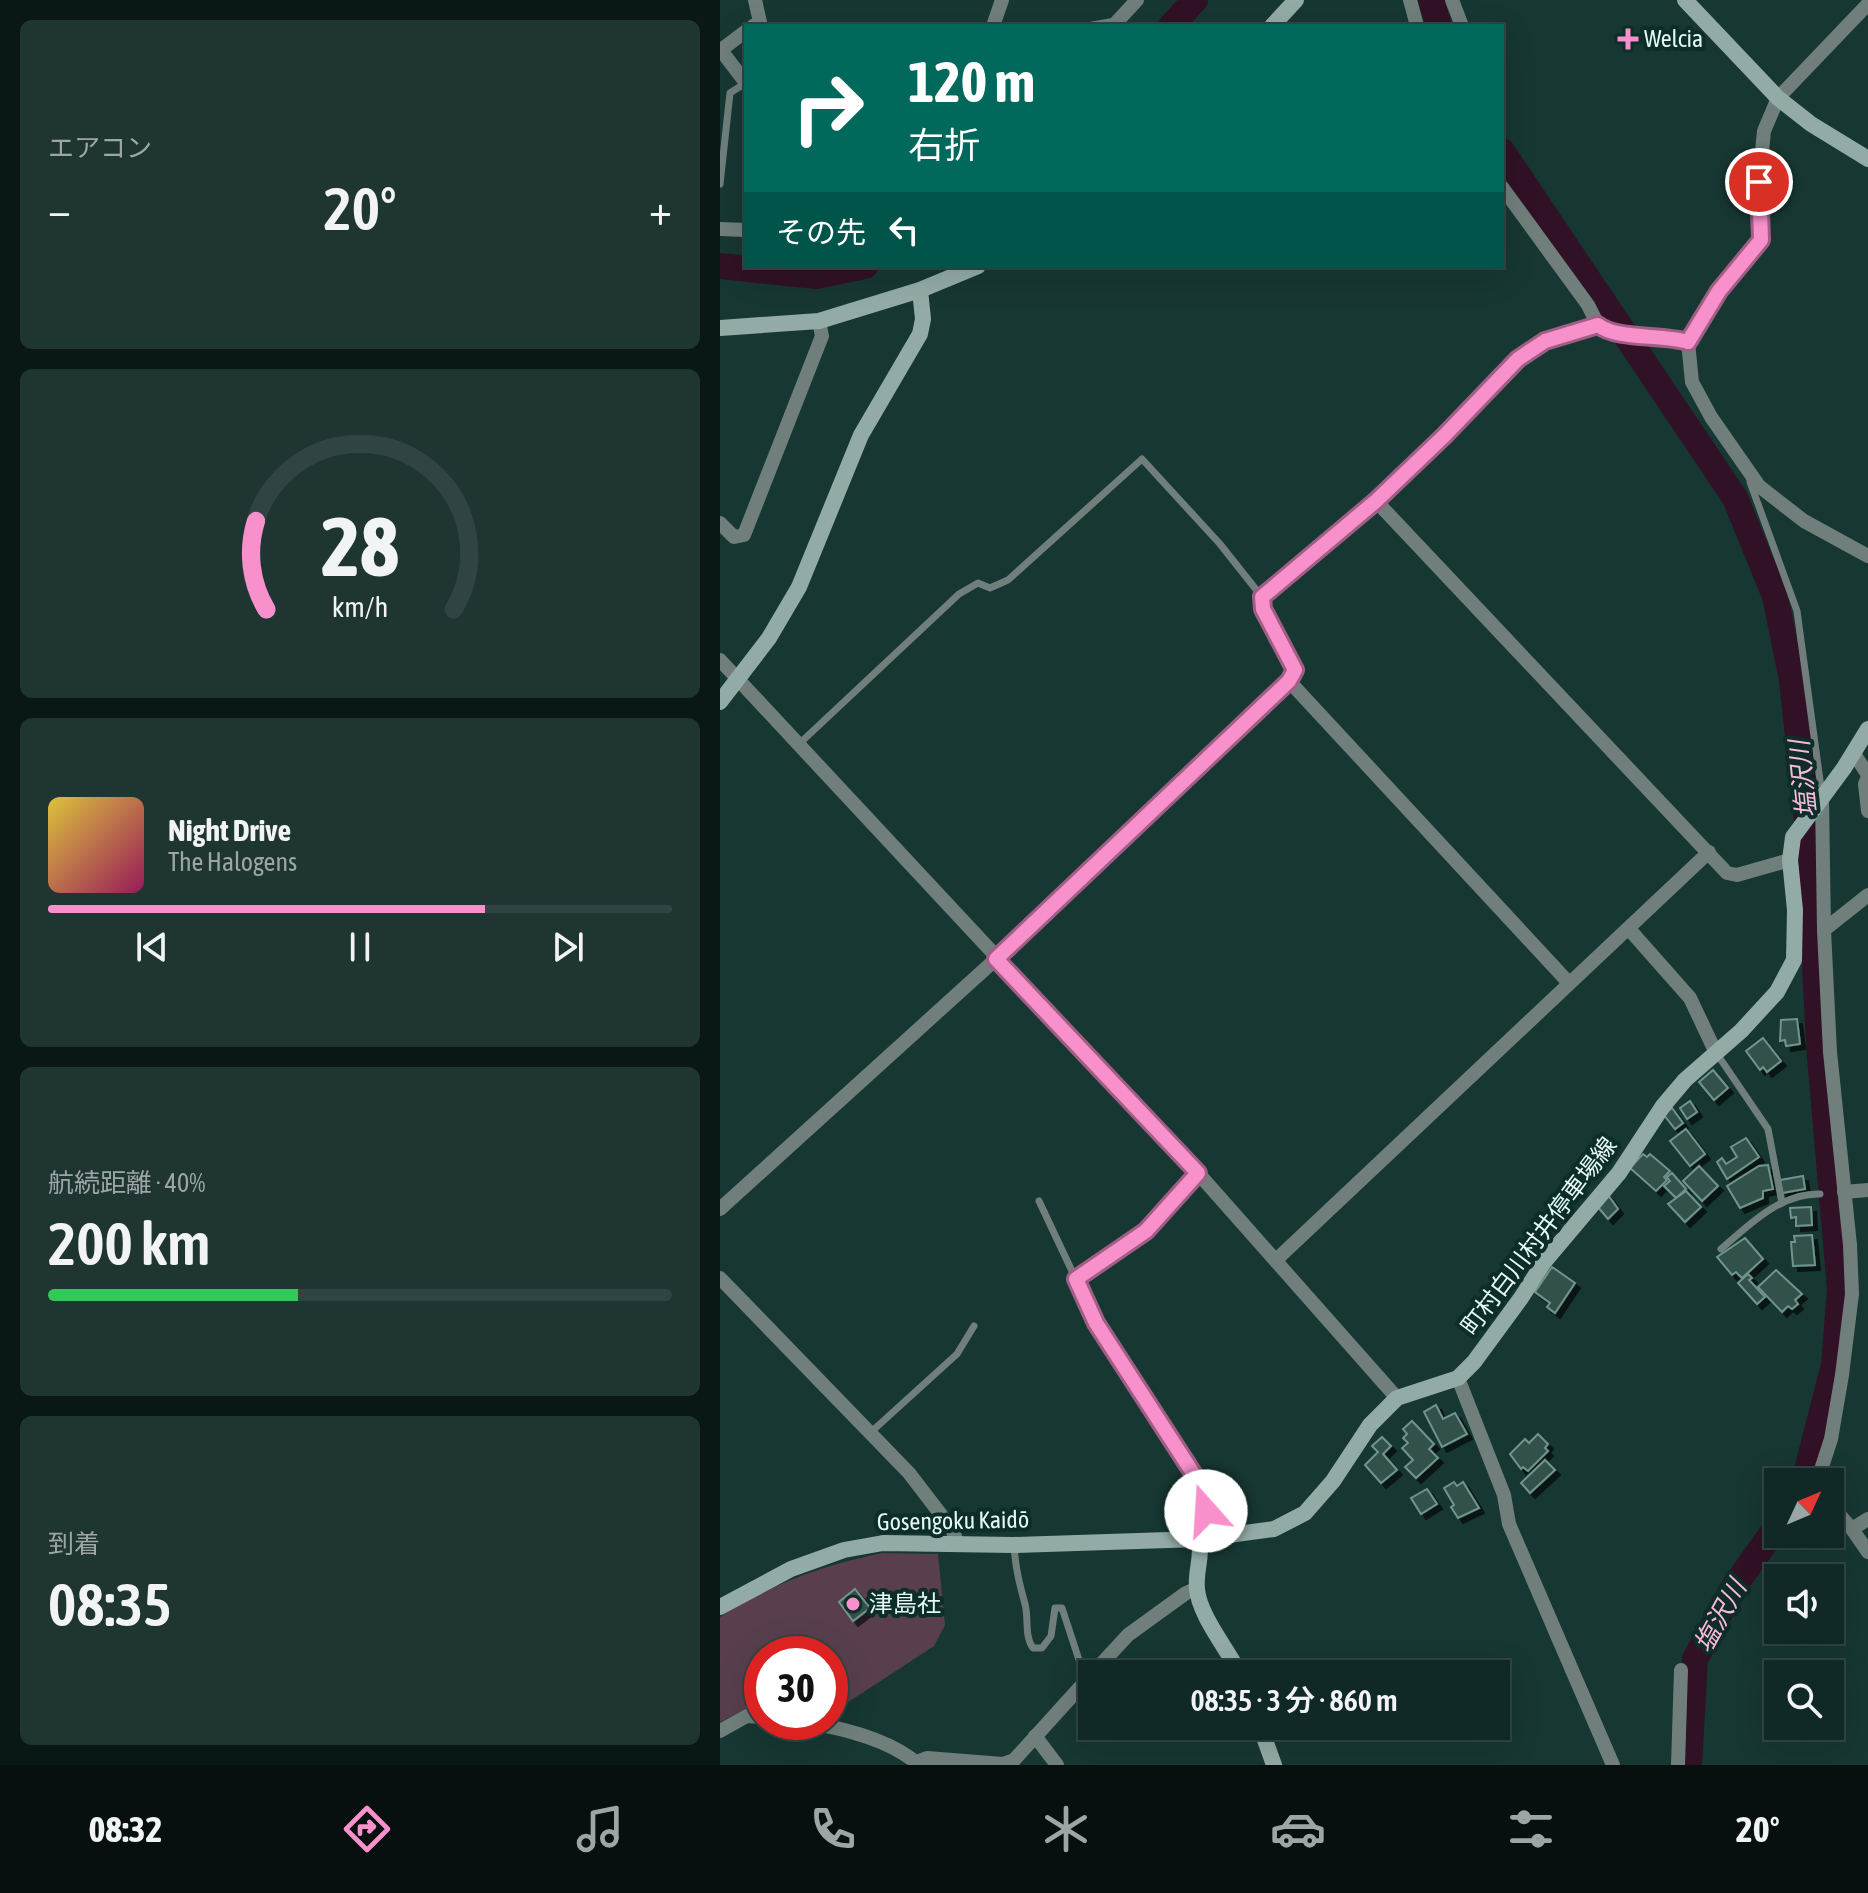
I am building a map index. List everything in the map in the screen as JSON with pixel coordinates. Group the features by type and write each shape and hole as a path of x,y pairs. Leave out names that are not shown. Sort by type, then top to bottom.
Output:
{"main road":[{"path":"1274,24 1296,0"},
{"path":"1685,0 1778,98 1811,124 1868,159"},
{"path":"720,328 819,321 920,290 973,268"},
{"path":"720,702 769,638 799,587 861,435 920,334 923,319 920,290"},
{"name":"町村白川村井停車場線","path":"1458,1378 1496,1333 1544,1262 1619,1173 1663,1106 1685,1080 1741,1031 1777,992 1794,960 1795,910 1790,860 1793,837 1868,729"},
{"path":"1232,1660 1199,1599 1197,1588 1205,1538 1274,1529 1305,1513 1333,1481 1370,1425 1397,1398 1458,1378"},
{"name":"Gosengoku Kaidō","path":"720,1607 791,1569 844,1550 883,1543 1013,1545 1205,1538"},
{"path":"1265,1740 1274,1765"}],"street":[{"path":"755,0 760,22 756,24"},
{"path":"994,24 1002,0"},
{"path":"1115,24 1137,0"},
{"path":"1410,0 1416,24"},
{"path":"1452,0 1461,24"},
{"path":"1868,4 1778,98 1764,131 1759,182 1761,240 1719,291 1688,342 1692,382 1711,417 1759,486 1804,521 1868,556"},
{"path":"744,32 720,49 744,83"},
{"path":"1504,190 1602,328"},
{"path":"720,229 744,230"},
{"path":"720,523 734,537 744,535 822,336 819,321"},
{"path":"720,1209 996,959 1289,681 1295,670 1263,609 1262,597 1376,501 1518,359 1545,341 1602,328 1688,342"},
{"path":"1376,501 1727,873 1737,875 1790,860"},
{"path":"720,660 1198,1173 1397,1398"},
{"path":"1289,681 1569,983"},
{"path":"1853,752 1868,776 1865,784 1868,811"},
{"path":"1821,800 1830,1052 1850,1245 1852,1294 1831,1439 1822,1468"},
{"path":"1276,1260 1709,852"},
{"path":"1824,930 1868,895"},
{"path":"1629,929 1690,998 1716,1053"},
{"path":"1844,1192 1868,1190"},
{"path":"720,1278 909,1473 952,1529 958,1544"},
{"path":"1096,1323 1200,1484 1205,1538"},
{"path":"1458,1378 1504,1495 1509,1524 1613,1765"},
{"path":"1852,1529 1868,1519"},
{"path":"1844,1520 1868,1552"},
{"path":"1105,1660 1128,1635 1197,1588"},
{"path":"1678,1765 1681,1670"},
{"path":"848,1733 884,1744 917,1763 927,1758 1003,1764 1014,1760 1078,1689"},
{"path":"720,1731 744,1718"},
{"path":"1035,1736 1057,1765"}],"lane":[{"path":"720,184 730,93 744,85"},
{"path":"799,744 959,594 978,583 990,588 1008,580 1142,459 1220,544 1262,597"},
{"path":"1751,476 1750,482 1797,611 1821,800"},
{"path":"1716,1053 1768,1129 1782,1203"},
{"path":"1076,1279 1146,1231 1198,1173"},
{"path":"1721,1249 1755,1219 1782,1203 1806,1194 1820,1194"},
{"path":"1039,1201 1096,1323"},
{"path":"870,1433 957,1354 974,1326"},
{"path":"1013,1545 1029,1643 1033,1648 1042,1648 1051,1636 1055,1608 1062,1608 1079,1660"}],"shaded area":[{"path":"882,1553 938,1554 945,1625 934,1646 848,1702 848,1636 744,1636 744,1711 720,1722 720,1617 759,1594 838,1564"}],"building":[{"path":"1797,1019 1800,1044 1786,1046 1785,1040 1780,1041 1781,1020"},
{"path":"1763,1038 1781,1061 1767,1072 1763,1067 1760,1070 1746,1051"},
{"path":"1713,1070 1728,1088 1714,1100 1699,1082"},
{"path":"1690,1101 1697,1112 1687,1119 1680,1108"},
{"path":"1672,1108 1683,1123 1675,1129 1664,1115"},
{"path":"1686,1129 1705,1154 1690,1166 1670,1141"},
{"path":"1746,1138 1759,1157 1727,1179 1717,1162 1722,1158 1726,1164 1737,1157 1731,1147"},
{"path":"1643,1154 1647,1157 1650,1154 1670,1171 1664,1177 1667,1180 1656,1191 1630,1168"},
{"path":"1768,1165 1773,1189 1763,1191 1763,1198 1740,1208 1727,1186 1759,1166"},
{"path":"1699,1166 1718,1186 1702,1201 1683,1181"},
{"path":"1672,1173 1686,1189 1676,1198 1664,1186 1670,1181 1667,1177"},
{"path":"1803,1176 1805,1189 1782,1193 1780,1180"},
{"path":"1686,1191 1701,1207 1685,1222 1668,1204"},
{"path":"1608,1195 1618,1209 1608,1219 1597,1206"},
{"path":"1811,1207 1812,1225 1796,1226 1796,1217 1791,1218 1790,1208"},
{"path":"1812,1235 1815,1265 1793,1266 1791,1242 1795,1242 1794,1236"},
{"path":"1745,1238 1763,1259 1742,1278 1736,1272 1732,1275 1717,1257"},
{"path":"1552,1267 1575,1283 1555,1313 1547,1307 1550,1303 1535,1292"},
{"path":"1776,1270 1802,1294 1795,1300 1798,1304 1792,1309 1788,1306 1782,1312 1758,1287"},
{"path":"1748,1274 1752,1278 1749,1280 1765,1297 1757,1304 1738,1283"},
{"path":"1436,1405 1443,1419 1455,1413 1467,1434 1442,1447 1424,1412"},
{"path":"1412,1421 1434,1444 1429,1449 1438,1458 1416,1478 1405,1467 1413,1460 1402,1448 1408,1443 1403,1438 1407,1434 1403,1429"},
{"path":"1538,1434 1548,1444 1545,1448 1548,1451 1528,1471 1523,1467 1521,1469 1510,1454 1525,1439 1529,1443"},
{"path":"1382,1437 1391,1446 1383,1454 1397,1470 1381,1483 1365,1465 1378,1452 1372,1446"},
{"path":"1545,1460 1555,1470 1530,1493 1521,1483"},
{"path":"1454,1482 1457,1486 1463,1482 1479,1508 1458,1518 1444,1488"},
{"path":"1427,1489 1437,1504 1421,1514 1411,1498"},
{"path":"855,1589 870,1608 853,1621 839,1602"}],"waterway":[{"path":"1173,24 1195,0"},
{"name":"塩沢川","path":"1431,0 1438,24"},
{"name":"塩沢川","path":"1504,154 1735,498 1775,596 1792,680 1809,840 1819,1045 1840,1289 1834,1365 1808,1468"},
{"path":"720,266 816,276 855,268"},
{"name":"塩沢川","path":"1689,1765 1695,1659 1735,1585 1764,1545"}],"place":[{"name":"Welcia","path":"1628,39"},
{"name":"津島社","path":"853,1604"}],"route":[{"path":"1206,1511 1200,1484 1096,1323 1076,1279 1146,1231 1198,1173 996,959 1289,681 1295,670 1263,609 1262,597 1376,501 1518,359 1545,341 1598,325 1607,332 1672,337 1688,342 1719,291 1761,240 1759,182"}]}
